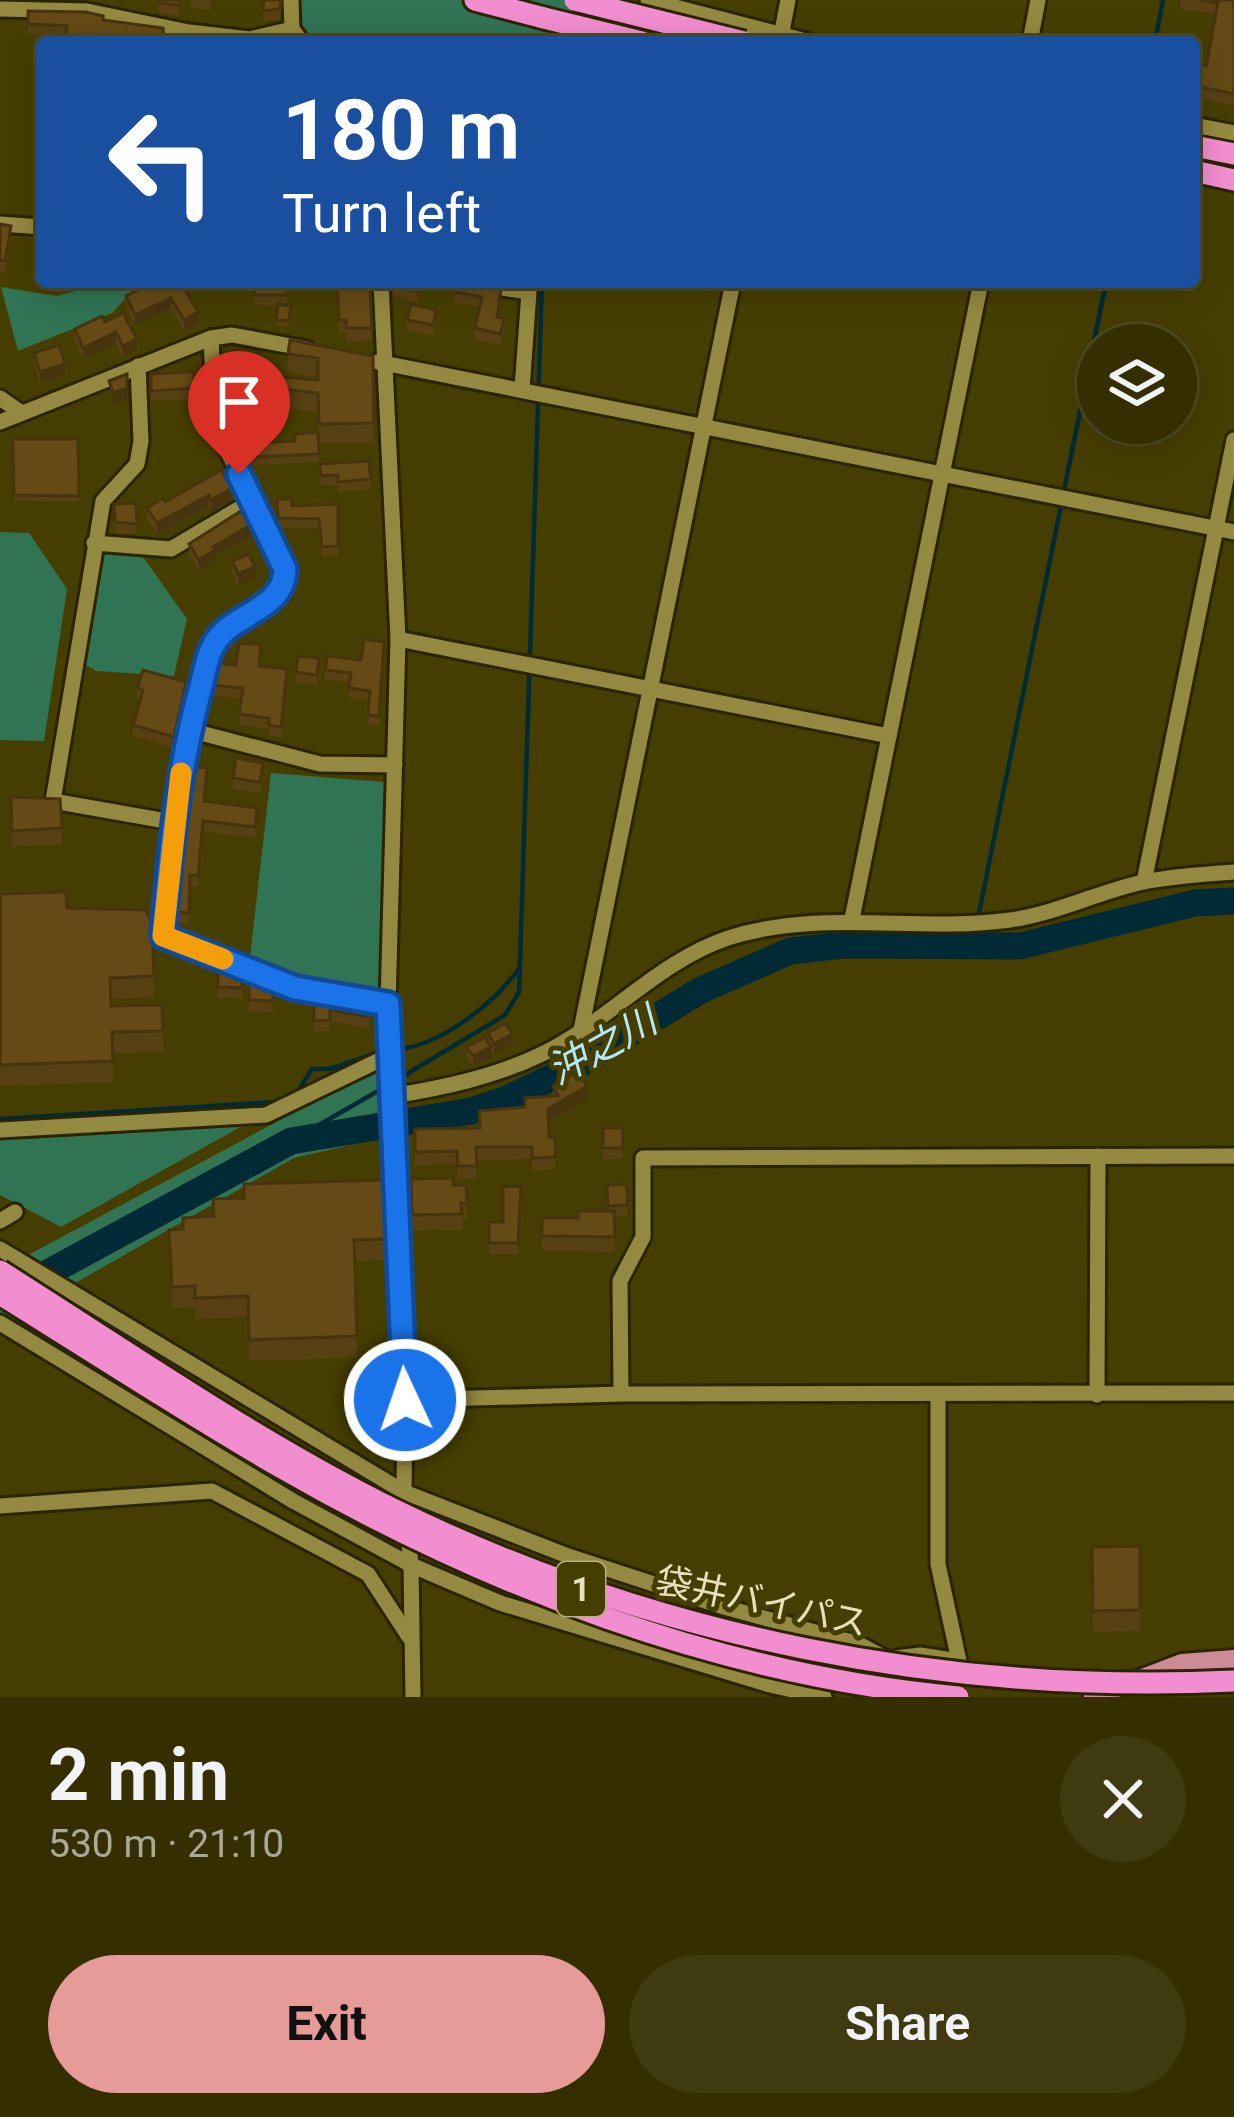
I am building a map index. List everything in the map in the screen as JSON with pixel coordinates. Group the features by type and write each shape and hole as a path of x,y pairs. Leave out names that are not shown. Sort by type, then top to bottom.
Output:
{"highway":[{"path":"476,0 618,36"},
{"path":"575,0 720,36"},
{"path":"1200,147 1234,154"},
{"path":"1200,172 1234,180"},
{"name":"袋井バイパス","path":"0,1271 291,1452 393,1509 543,1575 623,1604 769,1642 950,1672 1139,1686 1234,1681"},
{"name":"袋井バイパス","path":"0,1294 280,1467 388,1525 544,1595 761,1664 842,1682 958,1697"}],"main road":[{"path":"1093,1697 1182,1664 1234,1659"}],"street":[{"path":"292,0 297,35"},
{"path":"588,36 597,0"},
{"path":"648,0 771,36"},
{"path":"782,36 788,0"},
{"path":"1031,36 1038,0"},
{"path":"0,10 87,11 184,36"},
{"path":"1200,126 1234,133"},
{"path":"0,224 36,227"},
{"path":"381,288 398,639 388,1004 413,1697"},
{"path":"501,288 529,292 524,390"},
{"path":"581,1030 732,288"},
{"path":"852,919 980,288"},
{"path":"0,422 211,338 232,335 319,351"},
{"path":"211,338 213,380 226,448 285,569 285,583 271,600 214,642 189,730 158,934 295,988 388,1004"},
{"path":"362,359 1234,532"},
{"path":"138,366 141,441 137,464 103,501 53,801 172,823"},
{"path":"0,398 20,412"},
{"path":"1144,882 1234,440"},
{"path":"94,544 171,549 252,501"},
{"path":"398,639 889,736"},
{"path":"189,730 320,764 394,764"},
{"path":"392,1096 451,1086 541,1054 683,956 729,938 852,919 935,926 1017,919 1144,882 1234,872"},
{"path":"0,1130 266,1115 390,1055"},
{"path":"1097,1395 1098,1156"},
{"path":"621,1394 620,1281 643,1237 643,1158 1234,1156"},
{"path":"0,1250 404,1492 568,1556 724,1607 860,1644 887,1659 916,1697"},
{"path":"5,1326 293,1501 411,1565 500,1603 824,1697"},
{"path":"405,1400 621,1394 1234,1393"},
{"path":"887,1659 920,1655 959,1661 938,1564 938,1394"},
{"path":"0,1506 212,1491 368,1574 411,1641"}],"green space":[{"path":"291,0 597,0 588,36 303,36"},
{"path":"1,287 57,296 87,288 135,288 112,313 18,351"},
{"path":"0,532 29,533 67,589 44,741 0,740"},
{"path":"136,547 187,619 174,676 96,671 76,659 102,554"},
{"path":"271,773 385,782 380,991 303,980 250,957"},
{"path":"385,1064 384,1137 294,1158 0,1326 0,1270"},
{"path":"244,1125 61,1227 0,1195 0,1140"}],"building":[{"path":"264,0 281,0 280,9 263,11"},
{"path":"1199,0 1234,0 1234,94 1201,87 1200,91 1200,64 1206,66 1218,3"},
{"path":"28,11 86,12 103,16 103,20 163,28 164,36 66,36 67,26 28,24"},
{"path":"0,224 11,226 5,261 0,260"},
{"path":"143,288 184,288 198,312 184,320 171,298 135,315 126,296"},
{"path":"255,288 287,288 286,295 254,295"},
{"path":"337,288 370,289 372,328 346,328 346,320 339,320"},
{"path":"455,288 501,289 497,317 504,318 500,334 475,328 482,297 455,292"},
{"path":"278,304 291,306 289,321 276,320"},
{"path":"411,304 436,310 433,325 407,320"},
{"path":"123,313 137,339 123,346 116,332 83,348 75,329 102,316 105,322"},
{"path":"290,340 373,356 374,423 319,424 318,393 280,389 281,377 318,380 318,358 288,354"},
{"path":"59,345 65,364 40,372 34,353"},
{"path":"235,366 237,391 229,392 225,367"},
{"path":"194,372 194,388 151,391 151,374"},
{"path":"127,374 127,388 113,393 109,381"},
{"path":"247,420 258,421 255,443 295,441 295,434 318,432 319,454 248,457 241,443 245,443"},
{"path":"13,439 78,439 79,496 14,495"},
{"path":"369,461 371,479 338,482 338,475 321,476 320,464"},
{"path":"221,470 232,488 211,500 209,495 157,523 147,508 163,498 165,502"},
{"path":"277,499 292,499 292,506 338,504 338,546 322,547 319,519 278,518"},
{"path":"136,503 137,524 115,522 114,504"},
{"path":"244,509 252,524 199,560 189,544"},
{"path":"249,554 255,567 238,574 232,561"},
{"path":"364,639 384,642 379,716 368,715 370,691 349,688 351,673 325,670 327,656 361,660"},
{"path":"239,643 261,645 259,666 287,669 281,727 269,725 269,718 239,714 243,688 211,685 216,663 236,665"},
{"path":"298,656 319,658 317,675 296,672"},
{"path":"143,670 186,682 174,737 133,725"},
{"path":"236,758 263,763 260,782 233,778"},
{"path":"193,767 207,768 204,801 257,808 255,827 203,821 198,876 190,875 189,913 176,912"},
{"path":"11,797 60,799 62,828 12,831"},
{"path":"66,892 67,908 146,910 152,924 154,976 110,978 111,1006 162,1005 163,1031 112,1032 113,1061 0,1065 0,894"},
{"path":"218,972 242,972 242,988 218,987"},
{"path":"249,985 273,985 273,1001 249,1000"},
{"path":"346,998 370,1002 368,1017 330,1010 330,1020 314,1021 314,1003 346,1002"},
{"path":"506,1023 512,1034 494,1044 488,1033"},
{"path":"485,1037 491,1047 473,1056 467,1047"},
{"path":"578,1071 587,1086 548,1109 555,1157 532,1158 532,1147 476,1147 477,1166 458,1166 457,1151 415,1152 415,1129 480,1128 479,1111 525,1107 525,1098 558,1096 553,1086"},
{"path":"603,1128 623,1128 623,1148 603,1148"},
{"path":"453,1178 453,1185 466,1185 462,1214 412,1215 411,1179"},
{"path":"384,1180 387,1239 354,1240 357,1336 249,1340 248,1296 195,1298 195,1286 172,1287 169,1230 183,1229 183,1218 214,1216 213,1199 244,1198 244,1184"},
{"path":"627,1184 627,1205 608,1206 607,1185"},
{"path":"521,1186 518,1243 489,1243 489,1222 503,1222 503,1187"},
{"path":"578,1211 614,1211 615,1237 542,1236 542,1218 578,1218"},
{"path":"1140,1546 1140,1610 1093,1611 1092,1547"}],"waterway":[{"path":"1156,36 1163,0"},
{"path":"395,1081 505,1015 519,992 542,288"},
{"path":"978,918 1105,288"},
{"name":"沖之川","path":"20,1288 291,1141 471,1111 507,1099 578,1065 701,990 790,951 844,945 1020,946 1195,903 1234,901"},
{"path":"972,948 976,929"},
{"path":"394,1050 429,1041 463,1022 518,970"},
{"path":"297,1093 312,1069 330,1069 383,1051"},
{"path":"291,1141 385,1087"},
{"path":"0,1119 276,1102"}],"slow traffic":[{"path":"181,773 163,936 223,959"}],"route":[{"path":"239,474 285,569 285,583 271,600 214,642 189,730 172,823 163,936 295,988 388,1004 405,1400"}]}
